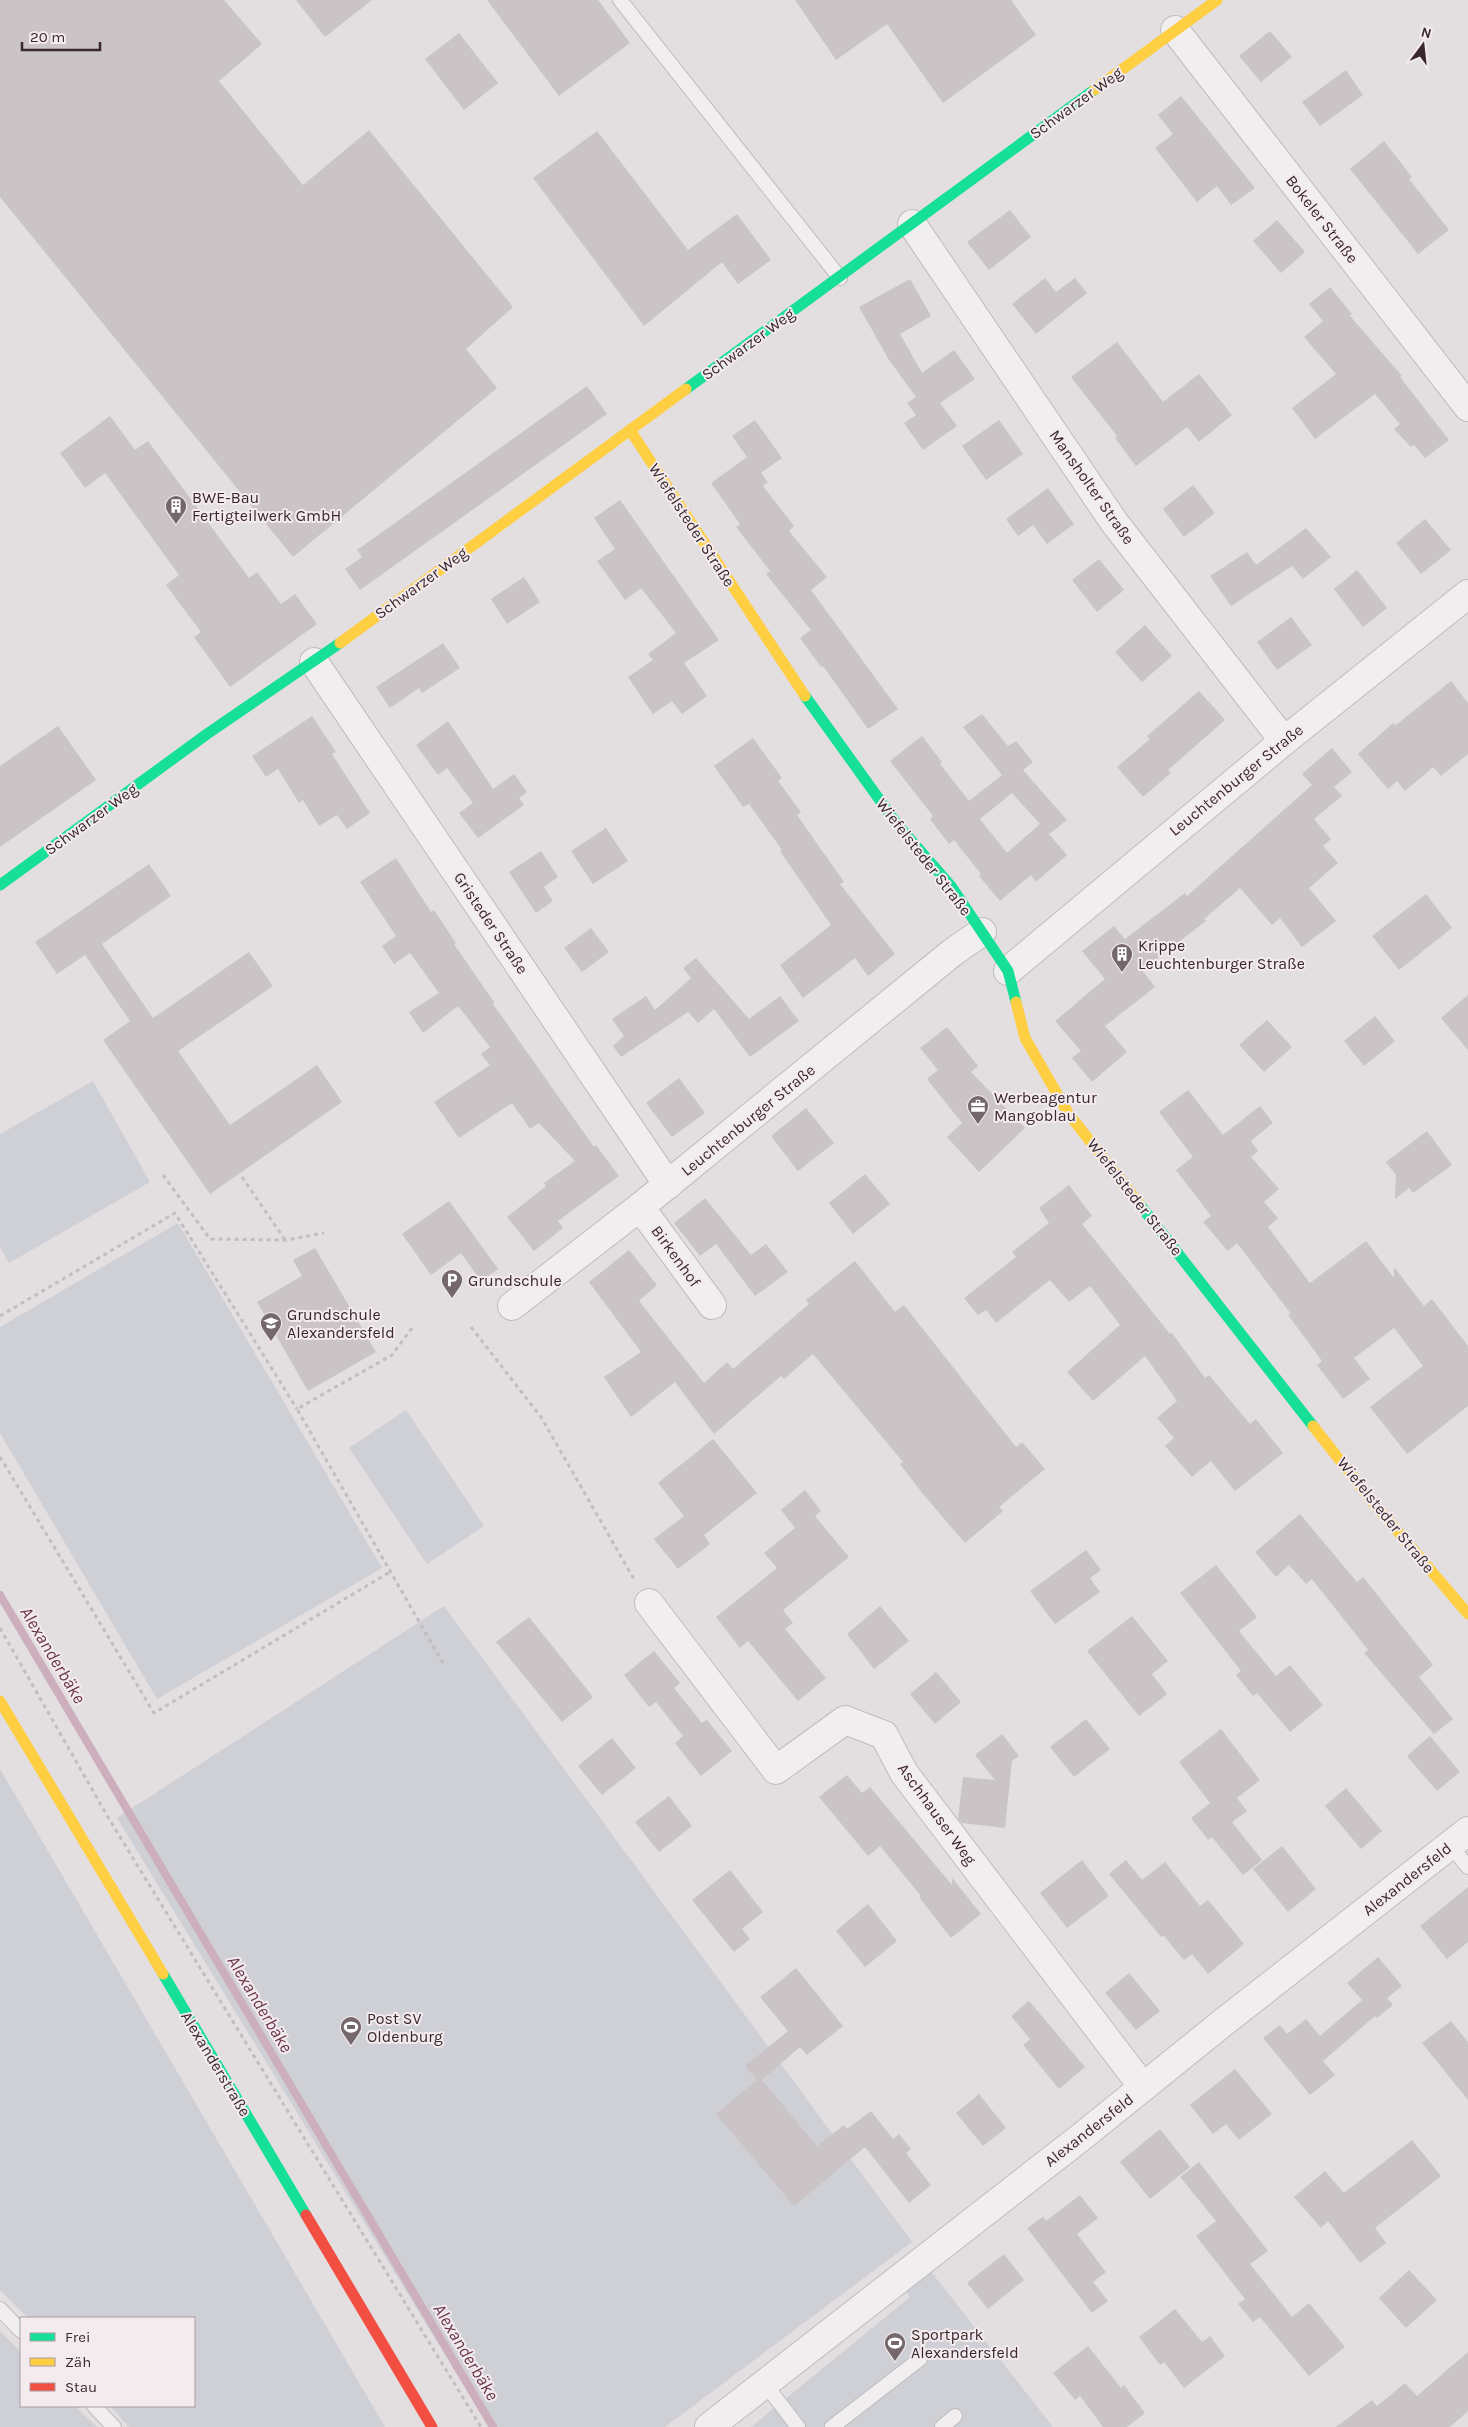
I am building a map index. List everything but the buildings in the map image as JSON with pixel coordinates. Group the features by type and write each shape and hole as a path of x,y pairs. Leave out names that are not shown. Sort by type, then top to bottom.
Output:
{"street":[{"name":"Schwarzer Weg","path":"0,885 207,734 314,662 840,278 1175,30 1207,3"},
{"name":"Bokeler Straße","path":"1175,30 1468,408"},
{"name":"Mansholter Straße","path":"912,224 1114,522 1284,741"},
{"name":"Wiefelsteder Straße","path":"630,430 806,697 897,824 950,886 1008,971 1025,1038 1068,1113 1376,1506 1468,1614"},
{"name":"Leuchtenburger Straße","path":"1008,971 1284,741 1468,594"},
{"name":"Gristeder Straße","path":"314,662 668,1185"},
{"name":"Leuchtenburger Straße","path":"512,1306 668,1185 953,952 982,932"},
{"name":"Birkenhof","path":"640,1207 712,1305"},
{"name":"Aschhauser Weg","path":"649,1603 776,1770 845,1720 884,1735 904,1773 1143,2087"},
{"name":"Alexanderstraße","path":"0,1701 432,2427"},
{"name":"Alexandersfeld","path":"708,2427 1459,1838"}],"lane":[{"path":"620,0 840,278"},
{"path":"1459,1838 1468,1867"},
{"path":"0,2309 20,2330"},
{"path":"832,2427 920,2359"},
{"path":"765,2384 798,2427"},
{"path":"95,2407 114,2427"},
{"path":"942,2427 955,2416"}],"path":[{"path":"163,1175 210,1239 286,1240 324,1233"},
{"path":"242,1177 286,1240"},
{"path":"0,1316 175,1213 297,1409 444,1665"},
{"path":"471,1327 541,1417 649,1603"},
{"path":"297,1409 392,1355 412,1328"},
{"path":"0,1457 154,1713 390,1572"},
{"path":"0,1628 109,1819 481,2427"}],"shaded area":[{"path":"93,1081 150,1182 9,1263 0,1247 0,1134"},
{"path":"178,1223 382,1568 157,1699 0,1433 0,1327"},
{"path":"406,1410 484,1526 427,1564 349,1448"},
{"name":"Post SV Oldenburg","path":"444,1606 912,2242 665,2427 489,2427 117,1818"},
{"path":"0,1769 385,2427 129,2427 111,2407 195,2407 195,2317 27,2317 0,2290"},
{"name":"Sportpark Alexandersfeld","path":"922,2260 1053,2427 751,2427 910,2297 898,2280"},
{"path":"0,2331 20,2351 20,2407 76,2407 97,2427 0,2427"}],"waterway":[{"name":"Alexanderbäke","path":"0,1595 493,2427"}],"traffic: fast":[{"path":"686,389 1094,90"},
{"path":"0,885 207,734 340,643"},
{"path":"805,696 897,824 951,886 1008,971 1016,1002"},
{"path":"1140,1205 1313,1426"},
{"path":"163,1974 306,2215"}],"traffic: slow":[{"path":"1094,90 1217,0"},
{"path":"340,643 686,389"},
{"path":"630,430 805,696"},
{"path":"1016,1002 1025,1038 1068,1113 1140,1205"},
{"path":"1313,1426 1376,1506 1468,1614"},
{"path":"0,1701 163,1974"}],"traffic: jam":[{"path":"306,2215 432,2427"}],"place":[{"name":"BWE-Bau Fertigteilwerk GmbH","path":"176,525"},
{"name":"Krippe Leuchtenburger Straße","path":"1122,973"},
{"name":"Werbeagentur Mangoblau","path":"978,1125"},
{"name":"Grundschule","path":"452,1299"},
{"name":"Grundschule Alexandersfeld","path":"271,1342"},
{"name":"Post SV Oldenburg","path":"351,2046"},
{"name":"Sportpark Alexandersfeld","path":"895,2362"}]}
